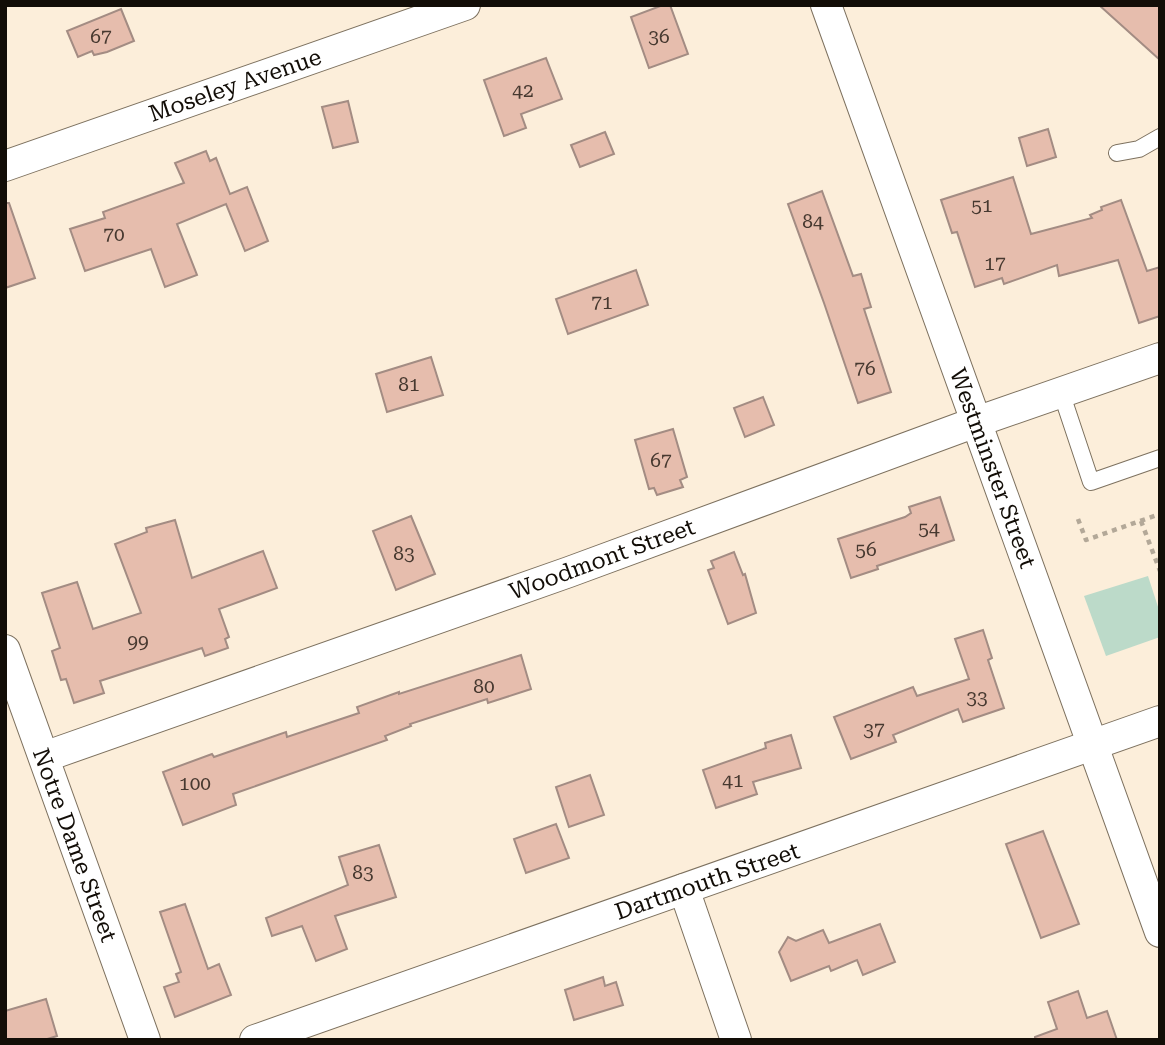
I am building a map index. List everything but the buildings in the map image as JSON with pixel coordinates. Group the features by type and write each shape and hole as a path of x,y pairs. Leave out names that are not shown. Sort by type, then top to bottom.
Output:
{"street":[{"name":"Moseley Avenue","path":"5,166 466,5"},
{"name":"Westminster Street","path":"826,5 1160,932"},
{"name":"Woodmont Street","path":"44,757 569,572 976,422 1160,358"},
{"name":"Notre Dame Street","path":"5,650 145,1040"},
{"name":"Dartmouth Street","path":"255,1040 1160,721"},
{"path":"684,889 736,1040"}],"lane":[{"path":"1117,153 1139,149 1160,137"},
{"path":"1061,392 1091,482 1160,458"}],"path":[{"path":"1078,519 1086,540 1160,514"},
{"path":"1141,521 1160,571"}],"green space":[{"path":"1148,576 1160,613 1160,637 1106,656 1084,596"}]}
